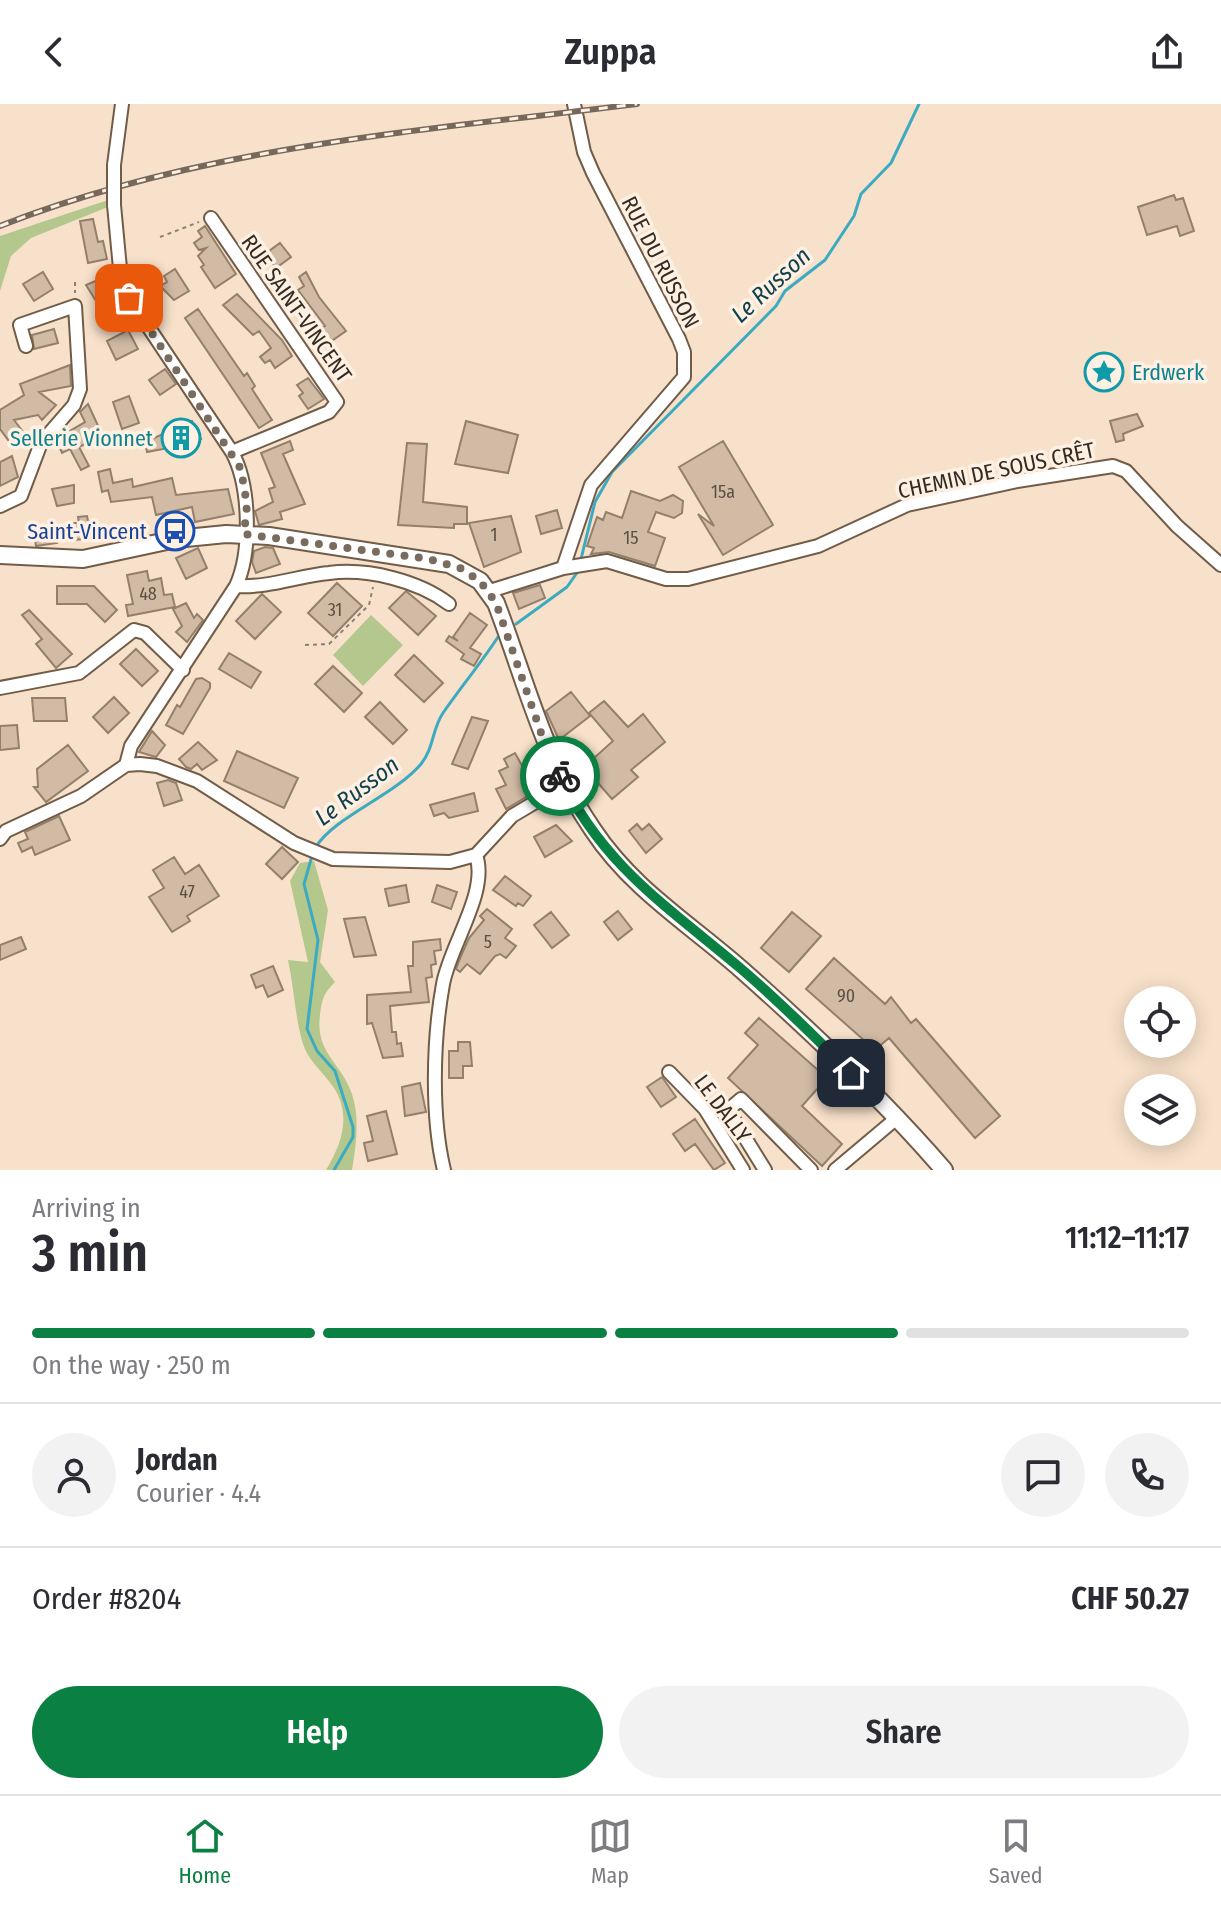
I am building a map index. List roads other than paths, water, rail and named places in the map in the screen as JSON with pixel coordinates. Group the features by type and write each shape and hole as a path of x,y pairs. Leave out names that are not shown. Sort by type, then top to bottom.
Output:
{"main road":[{"path":"0,555 83,559 176,539 244,534 449,564 470,574 490,591 547,750 564,785 594,833 661,907 739,968 898,1117 944,1170"}],"street":[{"path":"122,104 114,165 114,205 121,279 129,298 232,452 241,469 245,488 242,568 236,586 131,746 126,765"},
{"name":"RUE DU RUSSON","path":"563,568 591,485 676,390 686,366 679,339 584,152 574,104"},
{"name":"RUE SAINT-VINCENT","path":"211,218 337,402 329,412 232,452"},
{"path":"0,506 21,496 41,443 77,400 80,389 75,306 20,325 26,346"},
{"name":"CHEMIN DE SOUS CRÊT","path":"563,568 607,561 666,579 688,579 818,546 920,501 1113,466 1126,471 1177,526 1221,565"},
{"path":"490,591 563,568"},
{"path":"236,586 282,583 331,572 411,583 449,604"},
{"path":"0,688 79,673 134,630 145,633 183,670"},
{"path":"2,832 81,796 126,765 157,766 197,781 307,850 321,855 351,861 450,862 476,855 512,816 564,785"},
{"path":"444,1170 436,1043 446,973 478,884 476,855"},
{"name":"LE DALLY","path":"669,1072 705,1109 743,1170"},
{"path":"765,1170 728,1110 741,1099 807,1169"},
{"path":"841,1168 898,1117"},
{"path":"743,1134 763,1121"}],"waterway":[{"name":"Le Russon","path":"581,559 595,502 612,472 776,306 785,291 825,260 854,216 861,194 891,163 919,104"},
{"name":"Le Russon","path":"516,624 567,587 579,570"},
{"name":"Le Russon","path":"315,848 336,826 396,786 421,764 443,713 498,637"},
{"name":"Le Russon","path":"312,856 304,884 318,940 307,1029 317,1051 335,1071 353,1127 353,1137 334,1170"}],"railway":[{"path":"0,226 77,199 234,159 394,133 637,104"}],"place":[{"name":"Erdwerk","path":"1104,372"},
{"name":"Sellerie Vionnet","path":"181,438"},
{"name":"Saint-Vincent","path":"175,531"}]}
